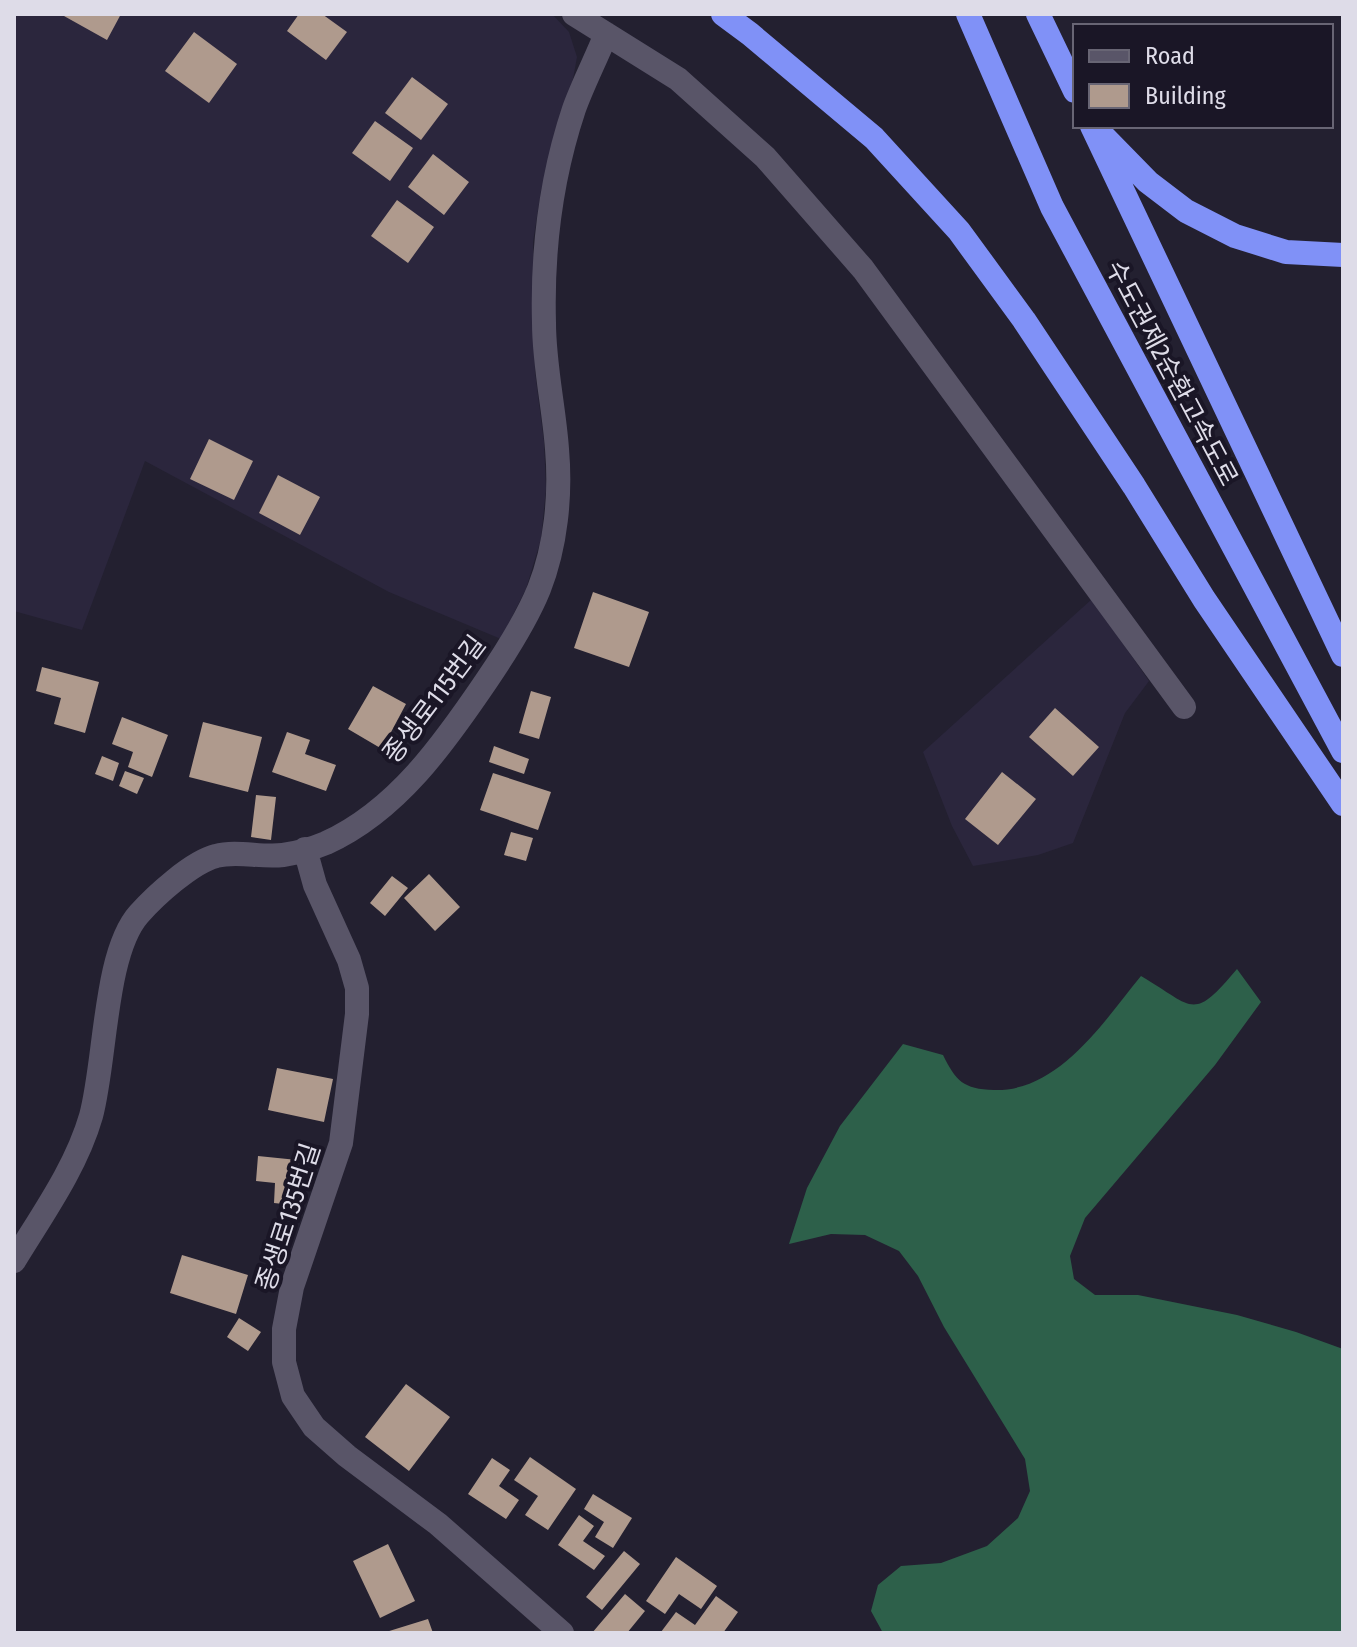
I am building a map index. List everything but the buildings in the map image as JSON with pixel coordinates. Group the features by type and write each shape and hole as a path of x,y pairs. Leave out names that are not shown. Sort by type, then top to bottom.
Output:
{"highway":[{"path":"723,14 874,138 959,231 1024,320 1134,486 1204,599 1343,804"},
{"name":"수도권제2순환고속도로","path":"968,14 1052,207 1343,751"},
{"path":"1038,14 1073,86"},
{"name":"수도권제2순환고속도로","path":"1093,128 1343,655"},
{"path":"1094,128 1148,182 1186,211 1235,236 1286,252 1343,255"}],"lane":[{"path":"574,14 678,79 765,157 863,269 1184,707"},
{"name":"종생로115번길","path":"14,1261 75,1157 90,1118 100,1075 117,955 124,934 139,914 196,865 216,856 283,855 326,843 367,818 407,785 453,729 508,648 539,589 552,539 558,492 557,449 543,324 548,227 559,160 574,107 606,34"},
{"name":"종생로135번길","path":"305,849 315,885 349,960 357,988 357,1001 352,1067 341,1143 296,1274 284,1329 284,1362 293,1396 314,1427 347,1456 438,1524 562,1633"}],"shaded area":[{"path":"14,14 552,14 569,32 577,57 541,191 533,242 535,372 544,442 546,489 541,539 526,589 501,639 389,592 145,461 82,630 14,611"},
{"path":"1092,599 1149,681 1125,713 1073,843 1038,855 973,866 952,826 923,752"}],"green space":[{"path":"1237,969 1261,1002 1215,1065 1085,1218 1070,1256 1074,1279 1095,1295 1138,1295 1237,1315 1343,1349 1343,1633 883,1633 871,1611 878,1585 901,1566 941,1563 987,1546 1018,1518 1030,1491 1025,1459 944,1327 918,1276 899,1251 865,1235 831,1234 789,1244 807,1188 840,1126 903,1044 943,1055 957,1077 975,1088 1017,1088 1059,1067 1078,1051 1141,976 1183,1002 1192,1004 1210,997"}]}
